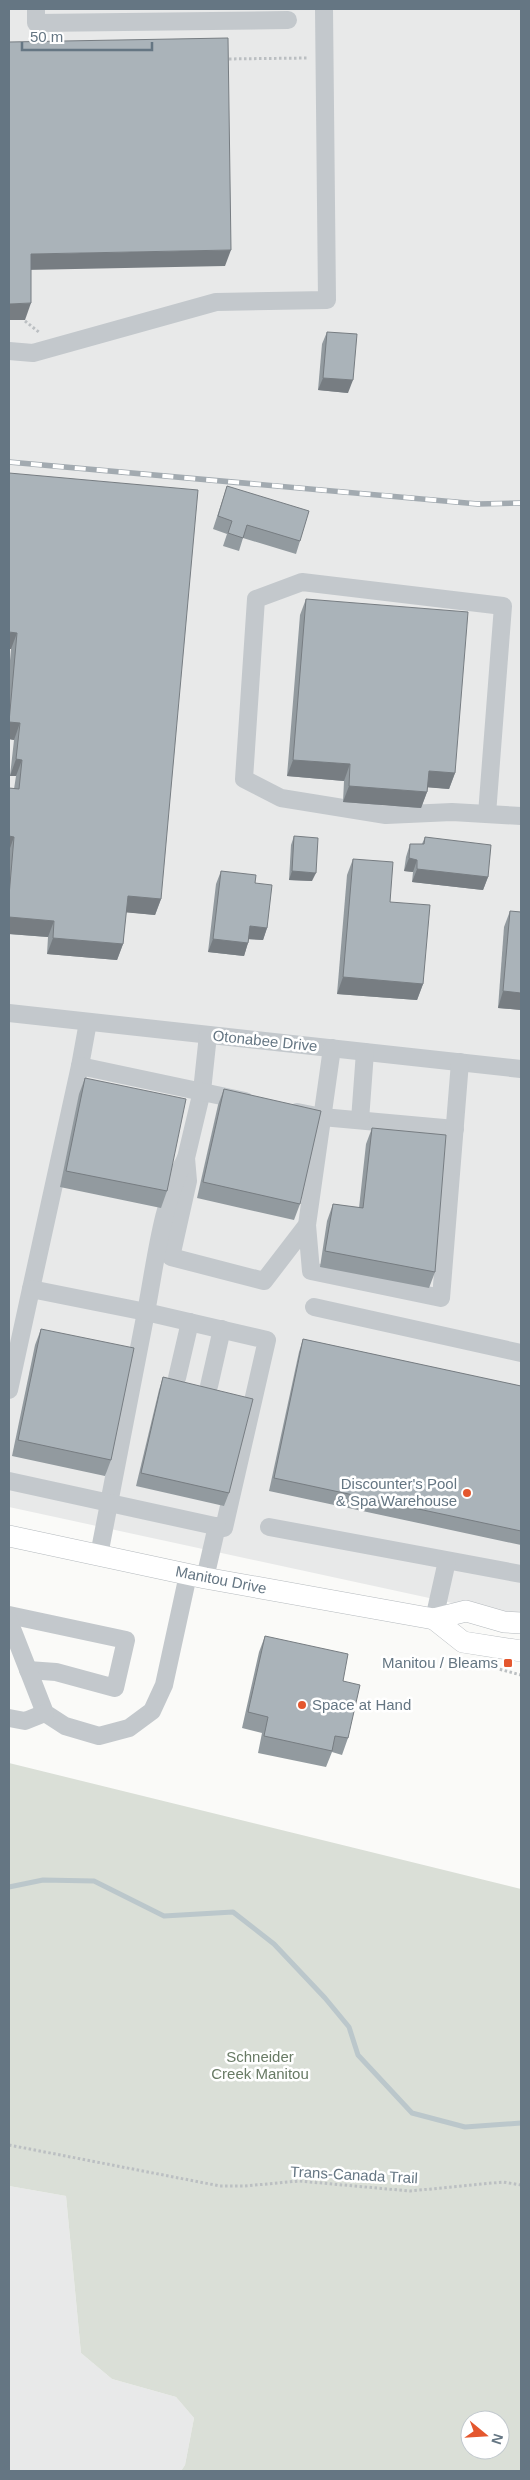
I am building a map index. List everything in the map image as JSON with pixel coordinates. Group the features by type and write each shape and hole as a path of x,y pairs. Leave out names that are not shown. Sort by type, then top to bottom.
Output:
{"main road":[{"name":"Manitou Drive","path":"9,1536 196,1576 434,1620 463,1642 521,1651"},
{"name":"Manitou Drive","path":"434,1620 466,1610 504,1622 521,1623"}],"street":[{"path":"36,9 36,23 288,20"},
{"path":"9,351 33,353 216,302 327,300 324,9"},
{"path":"487,814 503,606 302,582 256,599 244,779 281,798 386,815 452,812 521,816"},
{"name":"Otonabee Drive","path":"9,1013 521,1069"},
{"path":"9,1390 88,1022"},
{"path":"99,1555 166,1210 175,1178 186,1158 202,1091 208,1035"},
{"path":"332,1048 308,1225 311,1271 441,1298 460,1062"},
{"path":"360,1120 365,1052"},
{"path":"80,1066 258,1103"},
{"path":"276,1107 322,1117 455,1129"},
{"path":"186,1158 188,1181 171,1257 264,1281 308,1225"},
{"path":"9,1481 111,1501 224,1528 268,1340 146,1312 31,1289"},
{"path":"314,1307 521,1353"},
{"path":"177,1378 190,1322"},
{"path":"209,1386 222,1329"},
{"path":"9,1621 45,1713 65,1726 99,1736 128,1728 152,1711 164,1685 196,1576 217,1526"},
{"path":"269,1527 521,1574"},
{"path":"434,1620 447,1560"},
{"path":"9,1615 126,1640 115,1688 56,1672 28,1670"},
{"path":"9,1718 26,1721 45,1713"}],"path":[{"path":"224,60 324,58"},
{"path":"486,1665 521,1675"},
{"name":"Trans-Canada Trail","path":"9,2145 220,2186 245,2186 299,2181 410,2191 503,2182 521,2185"}],"shaded area":[{"path":"9,9 521,9 521,1618 9,1507"},
{"path":"9,2186 66,2196 81,2353 112,2379 176,2397 194,2418 185,2465 181,2471 9,2471"}],"green space":[{"name":"Schneider Creek Manitou","path":"9,1763 521,1889 521,2471 181,2471 185,2465 194,2418 176,2397 112,2379 81,2353 66,2196 9,2186"}],"building":[{"path":"228,38 231,250 31,254 31,303 9,304 9,42"},
{"path":"327,332 357,334 353,380 323,378"},
{"path":"9,473 198,490 161,899 128,896 123,944 53,938 54,921 9,917 14,837 9,836 9,788 19,789 22,760 16,759 20,723 9,722 17,633 9,632"},
{"path":"227,486 309,511 300,541 247,525 243,538 228,533 232,521 218,516"},
{"path":"306,599 468,612 455,773 429,771 427,792 349,786 350,764 293,760"},
{"path":"294,836 318,838 316,873 292,871"},
{"path":"425,837 491,845 488,877 417,869 417,860 409,858 410,844 424,844"},
{"path":"353,859 393,862 390,902 430,905 423,984 343,977"},
{"path":"221,871 256,875 255,883 272,885 267,928 250,926 248,943 213,939"},
{"path":"510,911 521,912 521,993 503,991"},
{"path":"85,1078 186,1099 167,1191 66,1171"},
{"path":"224,1089 321,1111 300,1204 203,1182"},
{"path":"372,1128 446,1135 435,1272 325,1251 333,1204 363,1208"},
{"path":"41,1329 134,1348 111,1460 18,1440"},
{"path":"303,1339 521,1386 521,1531 274,1478"},
{"path":"163,1377 253,1399 229,1493 141,1473"},
{"path":"265,1636 348,1654 343,1681 360,1685 348,1738 335,1736 332,1751 264,1736 268,1717 248,1712"}],"waterway":[{"path":"9,1887 43,1880 94,1881 164,1916 233,1912 274,1944 325,1998 349,2027 358,2055 412,2113 465,2127 521,2123"}],"railway":[{"path":"9,462 478,504 521,503"}],"place":[{"name":"Discounter's Pool & Spa Warehouse","path":"467,1493"},
{"name":"Manitou / Bleams","path":"508,1663"},
{"name":"Space at Hand","path":"302,1705"}]}
